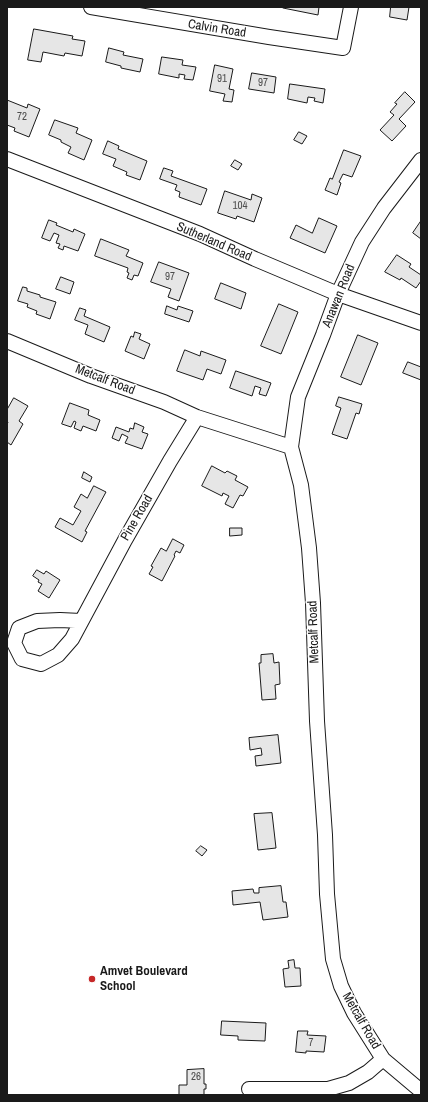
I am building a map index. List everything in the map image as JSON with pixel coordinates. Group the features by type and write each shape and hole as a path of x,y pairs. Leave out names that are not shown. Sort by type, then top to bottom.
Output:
{"street":[{"name":"Calvin Road","path":"91,7 248,34 343,48 351,7"},
{"name":"Sutherland Road","path":"7,159 200,234 338,294 421,324"},
{"name":"Anawan Road","path":"291,447 298,397 338,294 362,242 384,208 421,160"},
{"name":"Metcalf Road","path":"7,341 91,376 164,402 198,417 291,447 301,485 309,548 327,894 334,959 341,986 354,1013 384,1059 421,1091"},
{"name":"Pine Road","path":"82,621 37,621 19,628 14,643 22,659 41,664 58,655 72,639 82,621 125,540 170,461 198,417"},
{"path":"249,1089 328,1089 349,1083 368,1072 384,1059"}],"building":[{"path":"283,7 319,7 318,15"},
{"path":"391,7 409,7 407,20 390,17"},
{"path":"34,29 73,36 72,39 85,41 82,56 65,53 64,56 43,52 41,62 28,60"},
{"path":"109,48 124,52 123,55 143,59 140,72 121,68 121,66 106,62"},
{"path":"162,57 183,60 182,65 196,67 193,80 184,79 185,75 179,74 179,78 159,74"},
{"path":"215,65 233,69 229,89 234,90 232,102 223,101 225,94 210,91"},
{"path":"252,73 276,77 274,93 249,89"},
{"path":"290,84 325,89 323,103 314,101 315,98 308,97 307,103 288,99"},
{"path":"405,92 415,102 399,119 406,126 392,141 380,130 394,115 390,112 397,104 395,103"},
{"path":"7,100 27,108 28,104 40,109 29,137 14,131 15,128 7,125"},
{"path":"55,120 78,128 76,133 92,140 84,160 68,153 71,147 61,142 61,140 49,135"},
{"path":"299,132 307,136 302,144 294,140"},
{"path":"108,141 119,146 118,149 147,161 140,180 126,175 127,172 113,166 116,159 103,154"},
{"path":"344,150 361,156 352,177 343,174 339,182 341,183 337,195 325,190 330,178 332,179"},
{"path":"235,160 242,164 238,170 231,166"},
{"path":"164,168 173,171 171,176 207,189 201,205 179,197 180,192 175,190 177,185 160,179"},
{"path":"225,191 251,200 252,194 262,198 254,222 237,216 236,219 218,213"},
{"path":"319,218 337,226 325,253 290,238 296,225 312,233"},
{"path":"49,220 57,223 56,225 73,232 74,229 85,234 78,251 64,246 63,250 58,248 60,244 56,243 59,235 54,233 50,241 42,238"},
{"path":"421,221 421,239 413,233"},
{"path":"101,239 129,250 126,256 143,263 138,276 134,275 132,280 127,278 129,273 127,272 128,268 95,256"},
{"path":"397,255 411,264 409,267 421,275 421,281 416,288 401,278 400,280 385,272"},
{"path":"159,262 189,273 179,301 168,297 171,289 151,282"},
{"path":"61,277 74,282 70,294 56,289"},
{"path":"221,283 246,293 241,309 215,299"},
{"path":"23,287 27,288 27,291 40,295 40,297 56,302 50,319 36,314 37,311 27,307 28,304 18,301"},
{"path":"279,304 298,312 281,354 261,346"},
{"path":"167,306 177,310 178,306 193,311 189,322 165,314"},
{"path":"80,308 86,310 84,316 110,327 104,342 85,334 88,325 75,320"},
{"path":"135,332 141,334 139,339 150,344 144,359 125,351 131,336 133,337"},
{"path":"358,335 378,343 361,385 341,377"},
{"path":"185,350 200,356 201,351 226,360 221,374 207,369 203,380 177,371"},
{"path":"408,362 421,367 421,380 403,373"},
{"path":"236,371 271,383 266,396 259,394 261,388 255,386 252,396 230,388"},
{"path":"339,397 362,404 359,414 356,413 347,439 332,434 341,408 336,406"},
{"path":"14,398 28,406 19,421 23,424 11,445 7,442 7,410"},
{"path":"70,403 89,410 88,415 100,420 96,431 83,426 81,431 74,428 76,422 74,421 71,427 62,424"},
{"path":"135,423 144,427 142,432 148,434 142,449 125,443 128,437 122,434 119,441 112,438 116,427 129,432 130,428 133,429"},
{"path":"212,466 225,473 227,471 237,476 235,480 248,487 243,496 240,495 233,508 225,504 229,496 223,493 222,496 202,486"},
{"path":"84,472 92,477 90,482 82,478"},
{"path":"94,486 106,492 85,531 87,532 82,542 55,527 60,518 73,525 81,511 74,507 81,494 87,498"},
{"path":"230,528 242,528 242,535 230,536"},
{"path":"173,539 184,545 180,553 176,551 175,556 162,581 149,574 153,567 151,566 161,548 166,551"},
{"path":"37,570 44,574 46,571 60,580 49,598 38,591 42,584 33,576"},
{"path":"273,654 274,663 279,662 280,684 275,685 276,699 262,700 259,663 261,663 261,655"},
{"path":"278,735 281,763 256,766 255,756 262,755 261,748 250,750 249,738"},
{"path":"272,813 276,848 258,850 254,814"},
{"path":"201,846 207,850 202,856 196,851"},
{"path":"281,886 283,902 286,902 288,917 263,920 260,902 233,905 232,891 253,889 254,893 259,893 259,888"},
{"path":"294,960 295,968 300,968 301,986 285,987 283,969 289,968 288,961"},
{"path":"222,1021 266,1023 265,1041 238,1040 238,1036 221,1035"},
{"path":"298,1031 308,1031 307,1035 326,1036 324,1052 296,1052"},
{"path":"204,1069 204,1084 206,1084 206,1089 204,1089 204,1095 179,1095 179,1085 187,1085 187,1070"}],"place":[{"name":"Amvet Boulevard School","path":"92,979"}]}
